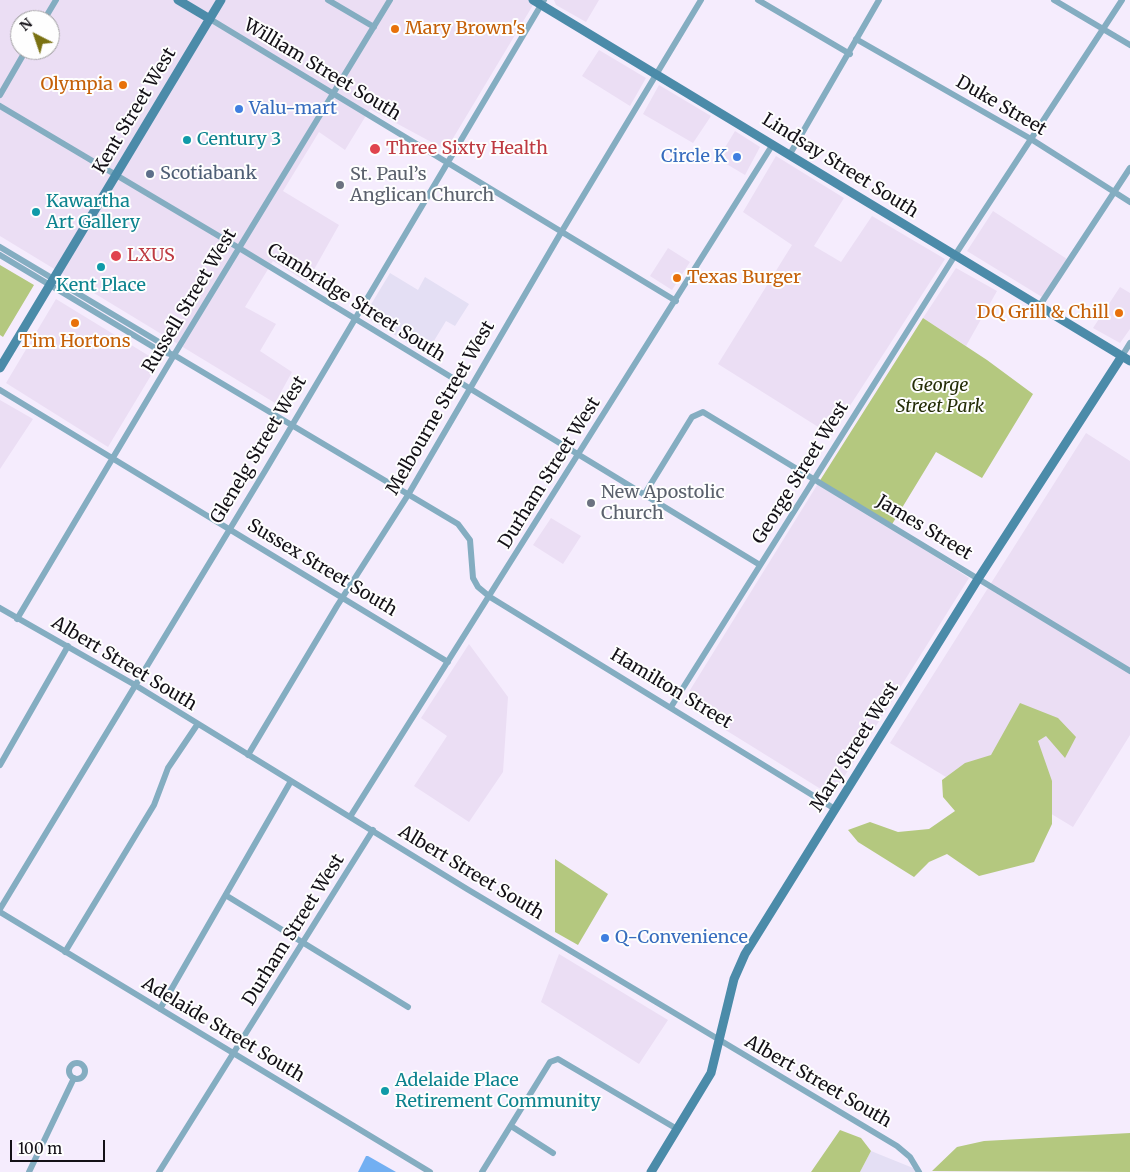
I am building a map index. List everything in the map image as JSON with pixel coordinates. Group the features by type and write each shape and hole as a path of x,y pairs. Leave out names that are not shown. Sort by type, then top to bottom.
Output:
{"main road":[{"path":"178,0 210,19"},
{"name":"Kent Street West","path":"0,368 221,0"},
{"name":"Lindsay Street South","path":"539,2 1130,361"},
{"name":"Mary Street West","path":"651,1172 711,1073 734,980 745,954 978,579 1122,356"}],"street":[{"path":"328,0 374,27"},
{"name":"Russell Street West","path":"17,619 172,354 390,0"},
{"name":"Melbourne Street West","path":"248,755 408,495 562,231 658,75 701,0"},
{"path":"758,0 850,54"},
{"path":"790,154 850,54 856,38 879,0"},
{"path":"1054,0 1130,46"},
{"name":"George Street West","path":"671,707 955,256 1122,0"},
{"name":"Glenelg Street West","path":"0,911 134,685 355,320 539,2"},
{"name":"William Street South","path":"210,19 676,301"},
{"name":"Duke Street","path":"856,38 1031,139 1130,202"},
{"path":"0,95 20,60"},
{"name":"Cambridge Street South","path":"0,106 239,248 469,390 760,565"},
{"name":"Durham Street West","path":"350,817 490,598 773,144"},
{"path":"1040,305 1130,168"},
{"path":"0,247 52,282"},
{"path":"0,255 52,282"},
{"name":"Hamilton Street","path":"52,282 160,351 172,354 458,524 467,535 472,546 473,578 478,587 490,598 835,809"},
{"path":"1122,356 1130,343"},
{"name":"Sussex Street South","path":"0,390 448,662"},
{"name":"James Street","path":"644,495 692,417 702,412 814,478 1130,671"},
{"name":"Albert Street South","path":"0,608 134,685 196,725 897,1146 910,1157 918,1170"},
{"path":"0,765 68,646"},
{"path":"65,952 154,805 168,768 196,725"},
{"path":"160,1009 227,896 291,781"},
{"name":"Durham Street West","path":"159,1172 373,830"},
{"path":"227,896 408,1007"},
{"name":"Adelaide Street South","path":"0,911 426,1171"},
{"path":"482,1172 550,1062 558,1059 677,1129"},
{"path":"29,1172 74,1078"},
{"path":"511,1126 553,1153"}],"shaded area":[{"path":"0,0 536,0 446,150 370,109 345,150 319,132 283,191 339,225 307,282 273,261 245,307 276,324 260,351 292,372 275,403 0,236"},
{"path":"554,0 599,0 586,22 556,5"},
{"path":"599,50 646,78 630,106 582,76"},
{"path":"659,85 711,116 693,143 643,114"},
{"path":"735,131 760,147 745,175 718,159"},
{"path":"776,156 844,198 814,246 841,262 872,216 945,259 831,435 718,364 792,245 743,212"},
{"path":"993,211 1067,259 1042,297 967,251"},
{"path":"668,248 690,262 672,290 650,276"},
{"path":"956,268 997,291 966,346 923,318"},
{"path":"390,273 418,290 425,277 469,304 455,326 446,321 426,354 364,316"},
{"path":"1120,287 1130,293 1130,329 1120,343 1093,328"},
{"path":"56,299 159,362 108,447 6,383"},
{"path":"0,400 33,419 0,469"},
{"path":"1086,433 1130,461 1130,735 1073,827 980,771 969,791 890,743"},
{"path":"819,482 969,578 832,796 682,703"},
{"path":"551,518 581,536 563,564 533,545"},
{"path":"469,644 508,697 503,772 469,822 414,786 447,736 421,718"},
{"path":"559,954 668,1020 639,1064 541,1002"},
{"path":"871,1151 923,1172 860,1172"}],"green space":[{"path":"0,265 34,285 3,337 0,335"},
{"name":"George Street Park","path":"923,318 987,360 1033,394 982,478 936,452 891,526 819,482"},
{"path":"1020,703 1058,718 1076,737 1065,758 1046,736 1038,741 1052,781 1052,824 1034,862 979,876 947,854 929,862 914,877 858,842 848,830 870,822 898,832 929,829 955,811 943,797 942,780 965,763 991,755"},
{"path":"555,859 608,894 578,945 555,932"},
{"path":"840,1130 861,1138 871,1151 860,1172 811,1172"},
{"path":"1130,1133 1130,1172 932,1171 957,1147 984,1141"}],"water":[{"path":"366,1156 368,1156 396,1172 358,1172"}],"place":[{"name":"Mary Brown's","path":"395,29"},
{"name":"Olympia","path":"123,85"},
{"name":"Valu-mart","path":"239,109"},
{"name":"Century 3","path":"187,140"},
{"name":"Three Sixty Health","path":"375,149"},
{"name":"Circle K","path":"737,157"},
{"name":"Scotiabank","path":"150,174"},
{"name":"St. Paul’s Anglican Church","path":"340,185"},
{"name":"Kawartha Art Gallery","path":"36,212"},
{"name":"LXUS","path":"116,256"},
{"name":"Kent Place","path":"101,267"},
{"name":"Texas Burger","path":"677,278"},
{"name":"DQ Grill & Chill","path":"1119,313"},
{"name":"Tim Hortons","path":"75,323"},
{"name":"New Apostolic Church","path":"591,503"},
{"name":"Q-Convenience","path":"605,938"},
{"name":"Adelaide Place Retirement Community","path":"385,1091"}]}
